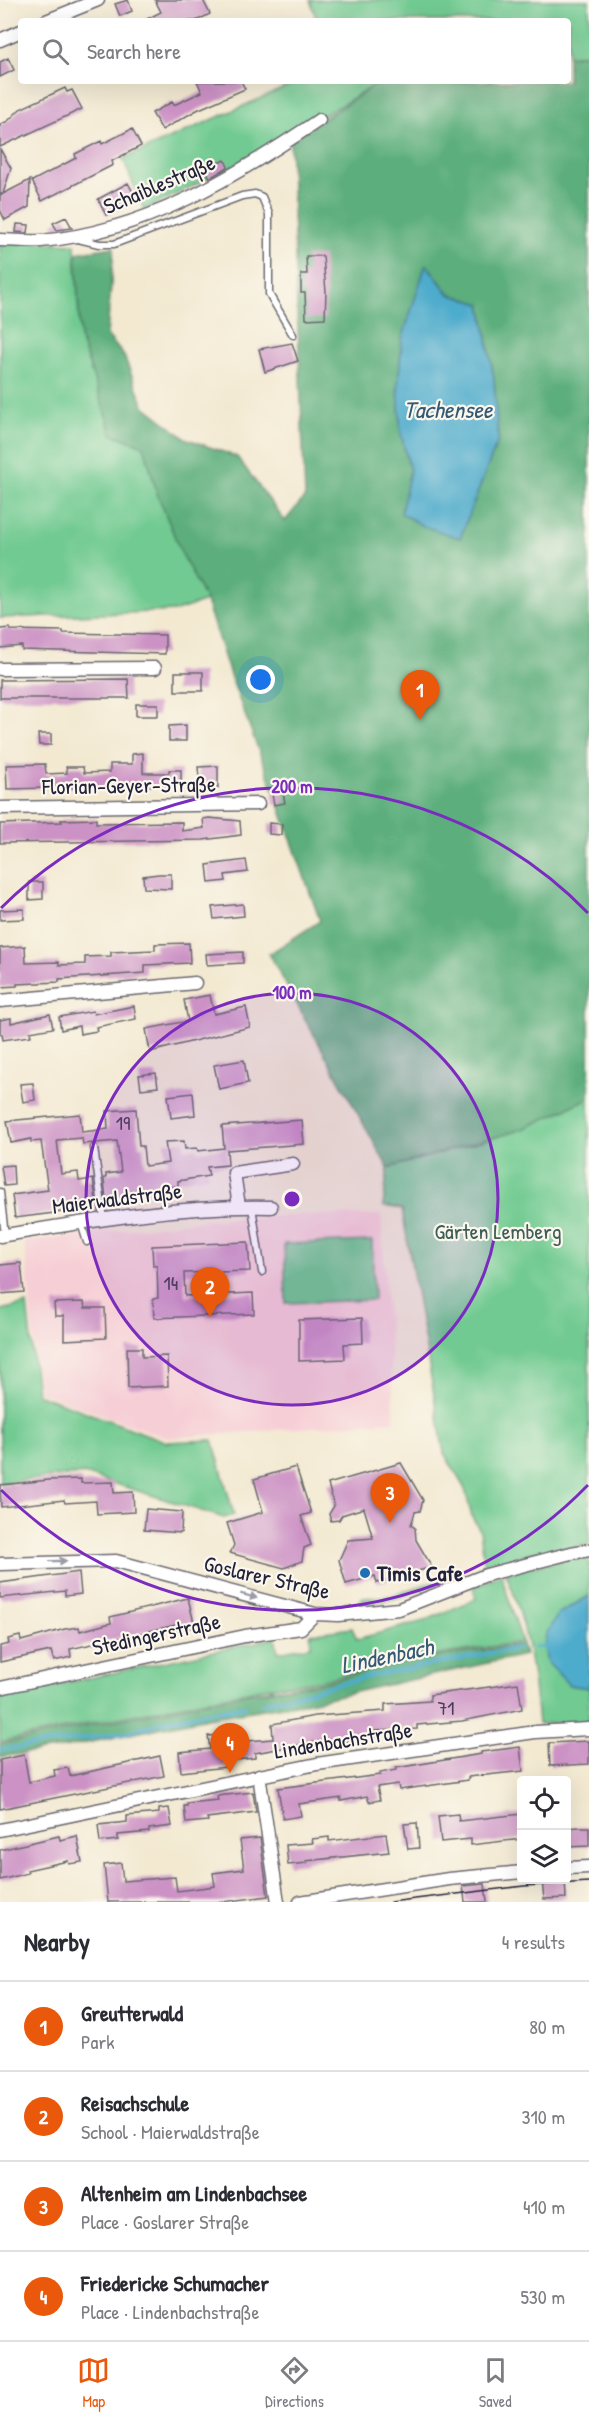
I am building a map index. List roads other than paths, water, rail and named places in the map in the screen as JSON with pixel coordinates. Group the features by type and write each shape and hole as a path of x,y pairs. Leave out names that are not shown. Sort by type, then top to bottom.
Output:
{"street":[{"path":"53,18 98,0"},
{"path":"0,40 18,32"},
{"name":"Schaiblestraße","path":"0,240 40,241 107,230 183,202 258,162 320,120"},
{"path":"0,669 155,669"},
{"name":"Florian-Geyer-Straße","path":"0,808 258,804"},
{"path":"0,1001 195,982"},
{"path":"245,1206 234,1173 293,1164"},
{"name":"Maierwaldstraße","path":"3,1235 105,1220 245,1206 271,1207"},
{"name":"Goslarer Straße","path":"0,1563 116,1561 315,1614 338,1615 399,1609 486,1575 589,1550"},
{"name":"Stedingerstraße","path":"0,1688 245,1636 302,1628 315,1614"},
{"name":"Lindenbachstraße","path":"0,1830 317,1764 535,1731 589,1729"},
{"path":"258,1775 278,1902"},
{"path":"571,1868 589,1867"},
{"path":"300,1902 448,1879 517,1872"}],"lane":[{"path":"68,237 99,244 114,244 255,194 262,197 269,214 269,294 293,335"},
{"path":"94,1148 105,1220"},
{"path":"0,1192 3,1235"},
{"path":"245,1206 262,1272"},
{"path":"81,1223 87,1242"}],"water":[{"name":"Tachensee","path":"426,264 449,294 481,304 494,379 498,440 460,538 423,526 401,513 410,470 401,434 398,387 402,339"},
{"path":"589,1596 589,1688 569,1685 547,1662 544,1647 546,1634 558,1614"}],"waterway":[{"name":"Lindenbach","path":"534,1647 548,1647"},
{"name":"Lindenbach","path":"263,1703 367,1677 518,1648"},
{"name":"Lindenbach","path":"0,1750 125,1733 173,1719 245,1706"}],"tram line":[{"path":"390,1902 524,1886 589,1882"}],"place":[{"name":"Greutterwald","path":"420,720"},
{"name":"Reisachschule","path":"210,1317"},
{"name":"Altenheim am Lindenbachsee","path":"390,1523"},
{"name":"Timis Cafe","path":"365,1573"},
{"name":"Friedericke Schumacher","path":"230,1773"}],"park label":[{"name":"Gärten Lemberg","path":"498,1231"}]}
